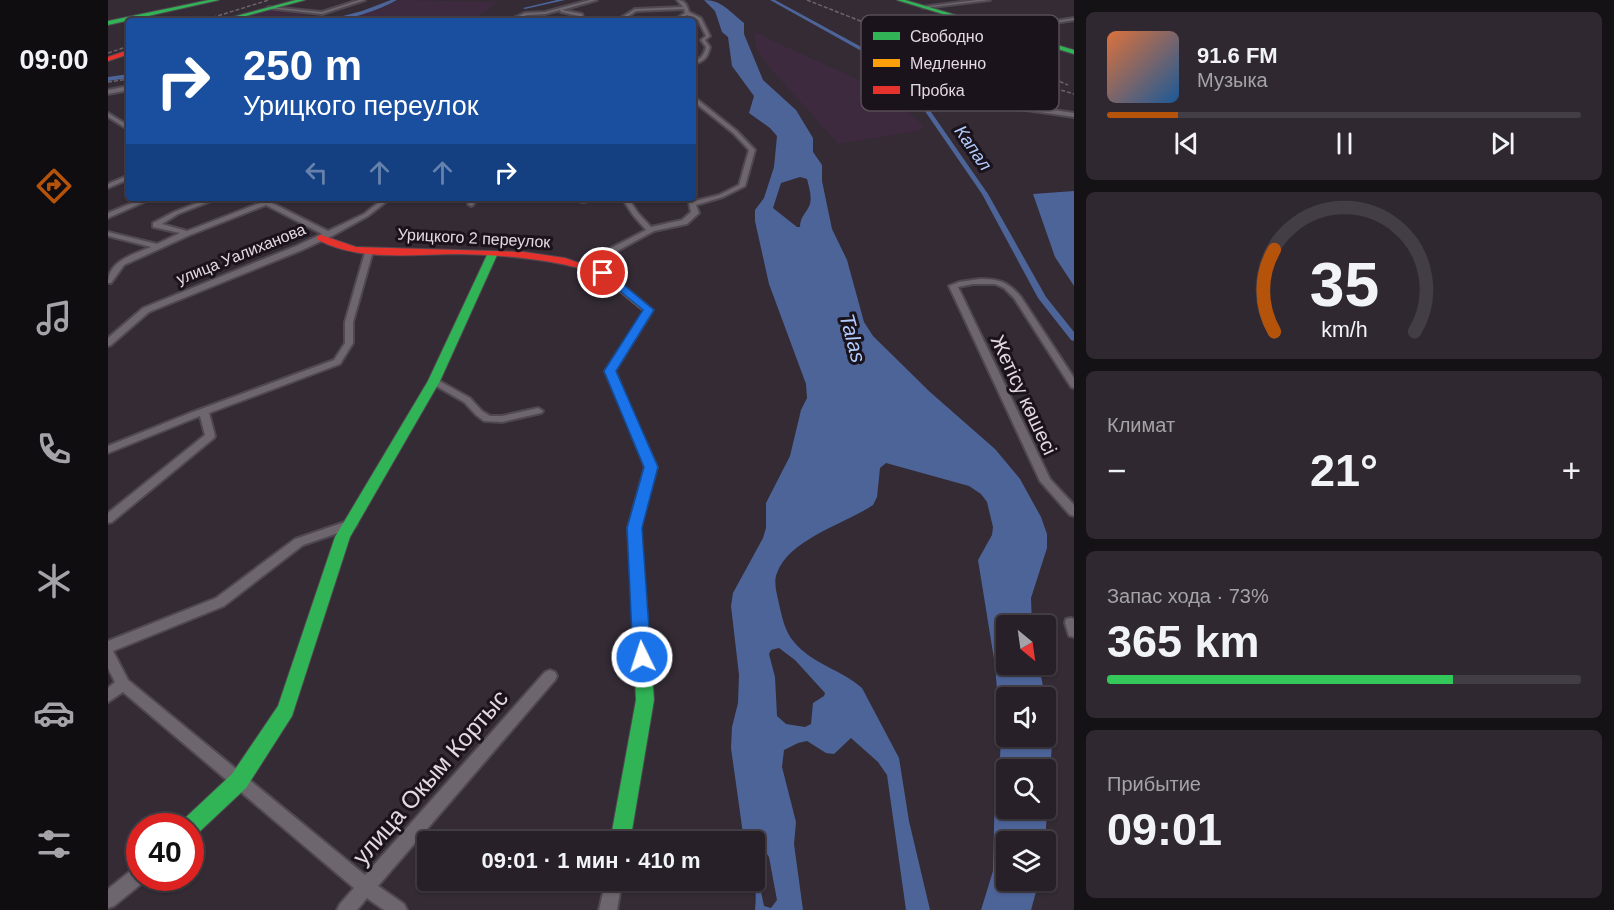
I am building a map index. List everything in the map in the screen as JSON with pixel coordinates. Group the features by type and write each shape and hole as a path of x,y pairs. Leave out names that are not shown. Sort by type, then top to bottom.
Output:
{"street":[{"path":"131,18 216,0"},
{"path":"232,18 302,0"},
{"path":"269,8 321,13 363,0"},
{"path":"515,18 525,14 556,11 595,0"},
{"path":"680,0 686,10 700,20 708,36 704,40 708,47 706,56 703,60 696,62"},
{"path":"900,0 950,15"},
{"path":"924,7 988,0"},
{"path":"655,3 657,8"},
{"path":"623,18 635,10 657,8 686,10"},
{"path":"678,18 686,10"},
{"path":"556,11 581,15 582,18"},
{"path":"108,23 126,19"},
{"path":"1059,21 1074,22"},
{"path":"1059,47 1074,50"},
{"path":"108,59 126,53"},
{"path":"108,92 126,89"},
{"path":"696,100 735,132 752,150 742,186 722,196 696,200"},
{"path":"1045,111 1074,115"},
{"path":"108,115 126,126"},
{"path":"108,186 126,178"},
{"path":"108,216 143,201"},
{"path":"187,233 156,225 176,213 208,201"},
{"path":"108,281 122,263 187,233 271,201"},
{"name":"улица Уалиханова","path":"108,343 146,310 325,236 366,214 384,201"},
{"path":"627,201 634,214 650,230"},
{"path":"583,266 650,230 684,222 695,213 692,201"},
{"name":"Урицкого 2 переулок","path":"266,203 325,236 332,244 369,251 474,252 563,259 603,273 649,310 610,371 651,467 634,528 645,700 622,831"},
{"path":"108,234 158,246"},
{"path":"108,450 171,422 204,413 337,362 349,343 349,322 369,251"},
{"path":"204,814 239,781 286,710 343,537 434,381 492,255"},
{"name":"Жетісу көшесі","path":"1074,385 1017,297 1006,285 982,282 953,286 1045,481 1074,512"},
{"path":"434,381 467,400 488,419 502,419 538,411"},
{"path":"108,519 210,436 204,413"},
{"path":"108,647 220,602 299,542 351,524"},
{"path":"108,654 123,684 366,887 398,910"},
{"name":"улица Окым Кортыс","path":"346,910 550,676"},
{"path":"108,696 123,684"},
{"path":"108,900 126,885"},
{"path":"608,910 612,891"}],"shaded area":[{"path":"401,0 497,2 476,18 345,18"},
{"path":"266,9 326,18 238,18"},
{"path":"754,32 861,81 861,111 906,111 923,125 922,130 838,144 757,50"}],"water":[{"name":"Talas","path":"704,0 721,4 744,23 744,34 763,80 796,110 813,138 813,152 822,165 822,181 832,229 847,260 864,322 873,336 930,392 995,449 1020,479 1041,517 1047,534 1047,548 1031,598 1032,615 996,615 996,675 1041,675 1043,687 997,687 978,560 992,535 993,527 987,502 981,494 969,486 886,463 880,468 877,497 873,505 805,542 783,561 777,573 776,592 786,629 791,638 809,656 862,688 899,758 909,821 930,910 906,910 887,775 878,762 851,738 834,754 826,753 807,741 784,750 782,767 796,822 794,844 803,910 755,910 756,891 761,891 764,906 771,908 777,900 769,857 765,851 765,831 743,831 731,748 732,727 738,703 739,675 731,606 733,593 763,538 766,528 766,503 790,456 801,410 807,398 806,384 769,284 755,221 755,210 764,198 774,167 777,136 749,113 754,96 732,66 728,37 722,32 715,11","holes":["800,177 807,179 811,201 801,220 800,227 797,227 773,208 781,183","779,648 795,660 825,693 813,703 811,724 805,727 786,724 777,716 775,677 769,654 771,650"]},
{"path":"1074,191 1074,286 1055,257 1033,194"},
{"path":"1001,747 1052,747 1051,759 1000,758"},
{"path":"996,779 996,819 1047,819 1046,831 996,831 996,891 1036,891 1031,910 981,910 993,871"}],"waterway":[{"path":"338,18 395,0"},
{"path":"525,8 563,0"},
{"name":"Капал","path":"772,0 861,49"},
{"path":"108,79 126,76"},
{"name":"Капал","path":"928,111 985,194 1042,298 1074,338"}],"railway":[{"path":"211,18 269,0"},
{"path":"807,0 861,21"},
{"path":"108,53 126,47"},
{"path":"108,82 126,79"},
{"path":"1059,81 1068,85"},
{"path":"1059,90 1074,94"}],"traffic: fast":[{"path":"131,18 216,0"},
{"path":"233,18 302,0"},
{"path":"900,0 950,15"},
{"path":"108,23 126,19"},
{"path":"1059,48 1074,52"},
{"path":"204,814 239,781 286,710 343,537 434,381 492,255"},
{"path":"622,831 645,700 641,633"}],"traffic: slow":[{"path":"583,266 603,273 649,310 610,371 630,418"}],"traffic: jam":[{"path":"108,59 126,53"},
{"path":"321,238 332,244 356,250 524,254 583,266"},
{"path":"630,418 651,467 634,528 641,633"}],"route":[{"path":"603,273 649,310 610,371 651,467 634,528 642,657"}]}
